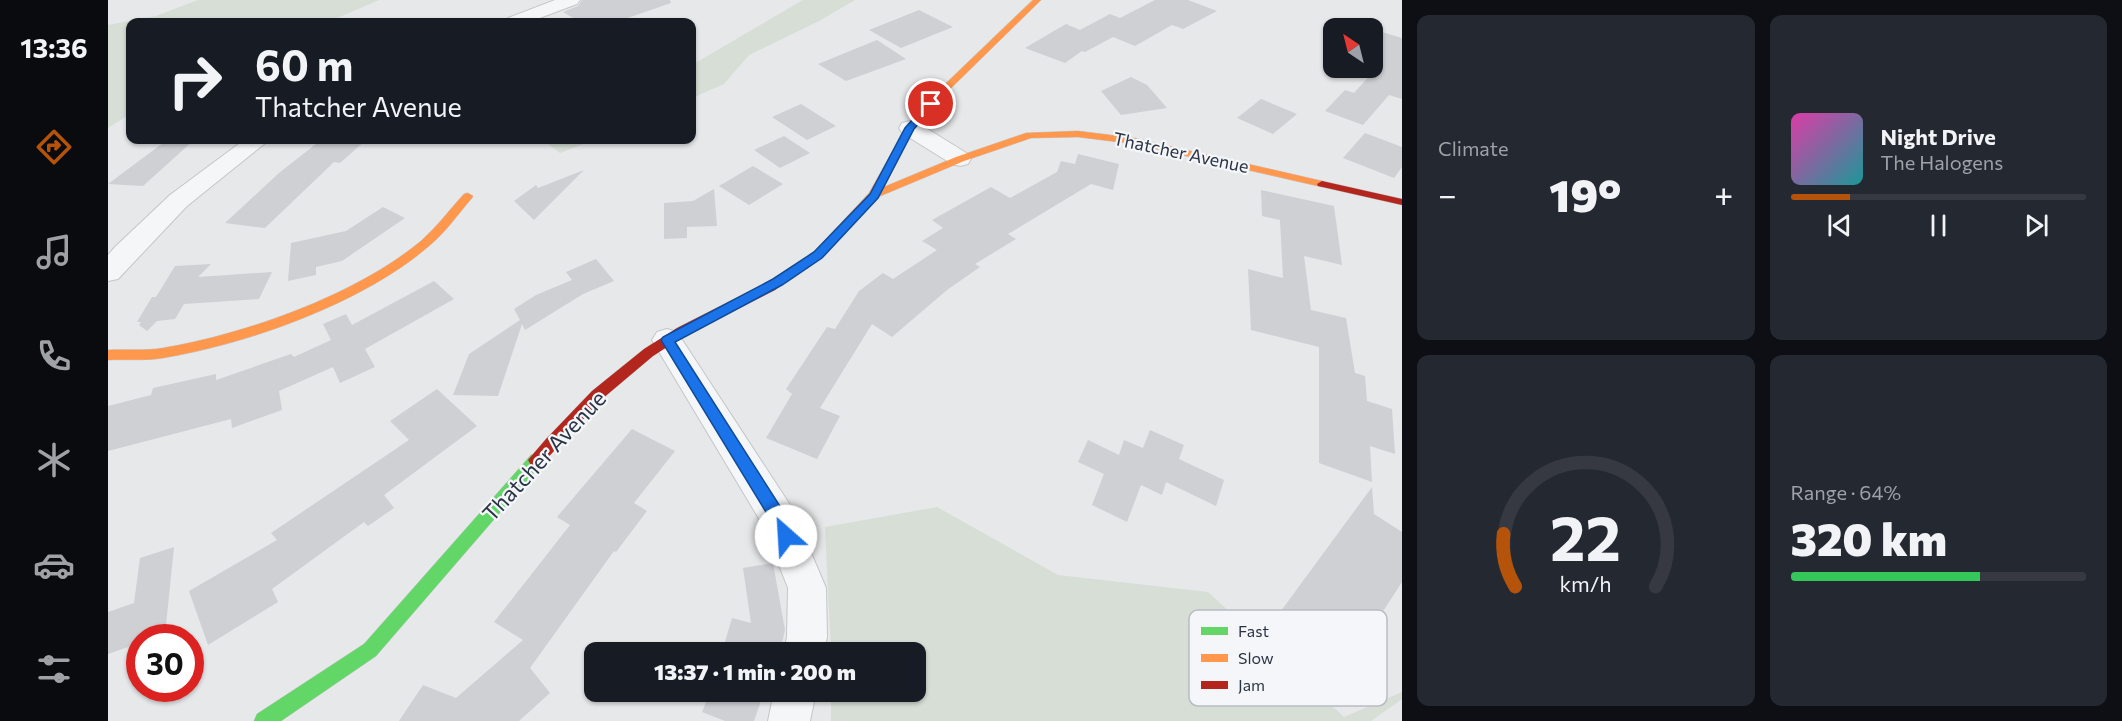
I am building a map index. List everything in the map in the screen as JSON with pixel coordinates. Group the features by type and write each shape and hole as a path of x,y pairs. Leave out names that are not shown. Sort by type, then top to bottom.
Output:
{"street":[{"path":"524,18 571,0"},
{"name":"Thatcher Avenue","path":"264,721 370,650 564,428 620,374 667,340 778,282 818,255 874,195 910,128 942,92 1037,0"},
{"path":"910,128 960,159"},
{"name":"Thatcher Avenue","path":"874,195 960,159 1030,135 1078,134 1134,141 1402,202"},
{"path":"108,272 128,248 178,202 253,144"},
{"path":"108,355 161,353 256,331 301,312 368,280 420,248 468,196"},
{"path":"667,340 779,519 807,588 806,642"},
{"path":"789,721 793,702"}],"shaded area":[{"path":"198,0 379,0 337,18 145,18"},
{"path":"803,0 855,0 819,21 749,55 724,84 696,96 696,63"},
{"path":"126,22 126,117 108,128 108,25"},
{"path":"548,144 584,144 560,153"},
{"path":"937,507 1058,575 1208,592 1228,610 1189,610 1189,706 1332,706 1344,717 1370,706 1387,706 1387,698 1402,692 1402,699 1371,721 831,721 831,702 926,702 926,642 831,642 825,527"}],"building":[{"path":"582,0 670,0 671,3 628,18 573,18 563,12 578,6"},
{"path":"1155,0 1188,0 1217,11 1183,29 1172,25 1135,46 1113,37 1085,52 1082,51 1065,63 1025,48 1066,24 1080,30 1110,14 1120,18"},
{"path":"919,10 953,27 901,48 869,30"},
{"path":"1383,32 1402,38 1402,99 1389,95 1363,125 1325,111 1345,90 1354,93 1368,78 1383,78"},
{"path":"877,40 906,59 846,81 818,64"},
{"path":"1131,77 1147,85 1167,108 1121,115 1101,91"},
{"path":"1261,99 1297,114 1273,134 1237,118"},
{"path":"801,104 836,126 807,140 772,117"},
{"path":"1365,133 1402,147 1402,167 1394,178 1343,158"},
{"path":"784,136 810,153 780,168 754,150"},
{"path":"162,144 190,144 143,186 108,184"},
{"path":"316,144 361,144 340,163 334,162 265,228 225,223 279,173"},
{"path":"1078,154 1119,164 1113,190 1091,184 1008,234 1016,239 975,264 980,267 947,290 892,337 872,324 820,408 840,416 817,459 766,438 792,394 786,389 827,327 835,329 859,291 883,273 893,279 937,250 922,241 943,228 932,220 991,187 1010,198 1057,172 1061,161 1075,164"},
{"path":"753,166 783,184 749,205 719,186"},
{"path":"584,170 534,220 514,201 536,185 538,188"},
{"path":"714,189 717,226 687,227 687,238 664,239 664,203 693,201"},
{"path":"1261,190 1334,206 1342,265 1304,256 1311,310 1346,318 1355,373 1365,376 1367,401 1392,409 1395,454 1370,446 1372,482 1319,463 1319,347 1251,330 1248,269 1283,278 1280,220 1262,216"},
{"path":"383,207 405,218 342,261 316,267 316,275 288,281 291,243 346,231"},
{"path":"596,259 614,281 583,294 525,330 522,324 498,396 453,395 469,354 520,320 514,309 536,295 572,280 566,272"},
{"path":"211,264 198,277 272,272 259,299 184,304 175,319 157,321 147,331 139,325 141,322 137,322 152,297 156,297 175,266"},
{"path":"434,281 454,299 365,349 375,367 340,383 333,367 279,391 282,410 232,428 231,419 108,451 108,406 151,395 153,388 216,374 216,380 291,354 294,357 331,340 323,324 346,314 352,325"},
{"path":"437,389 477,426 384,495 394,508 368,526 364,522 272,589 278,602 208,645 204,634 204,624 201,624 189,591 277,540 271,533 409,440 390,421"},
{"path":"632,429 675,451 634,503 647,511 616,552 614,551 530,668 550,693 519,721 399,721 423,685 456,698 523,640 494,622 570,525 557,517"},
{"path":"1150,430 1184,445 1179,459 1224,480 1216,506 1166,482 1162,495 1141,485 1127,522 1092,505 1104,474 1078,462 1088,440 1119,455 1124,440 1143,448"},
{"path":"1372,487 1374,514 1402,532 1402,582 1384,610 1282,610"},
{"path":"174,547 166,624 126,624 126,648 108,654 108,612 134,603 140,558"},
{"path":"773,563 785,630 782,642 725,642 732,618 751,623 743,568"},
{"path":"706,702 761,702 754,721 725,721 702,712"}],"traffic: fast":[{"path":"264,721 370,650 536,460"}],"traffic: slow":[{"path":"784,278 818,255 874,195 910,128 942,92 1037,0"},
{"path":"874,195 960,159 1030,135 1078,134 1134,141 1322,184"},
{"path":"108,355 156,354 229,338 329,301 390,268 425,244 468,196"}],"traffic: jam":[{"path":"1322,184 1402,202"},
{"path":"536,460 597,395 649,352 681,332 756,295 784,278"}],"route":[{"path":"786,536 779,519 667,340 778,282 818,255 874,195 910,128 931,104"}]}
